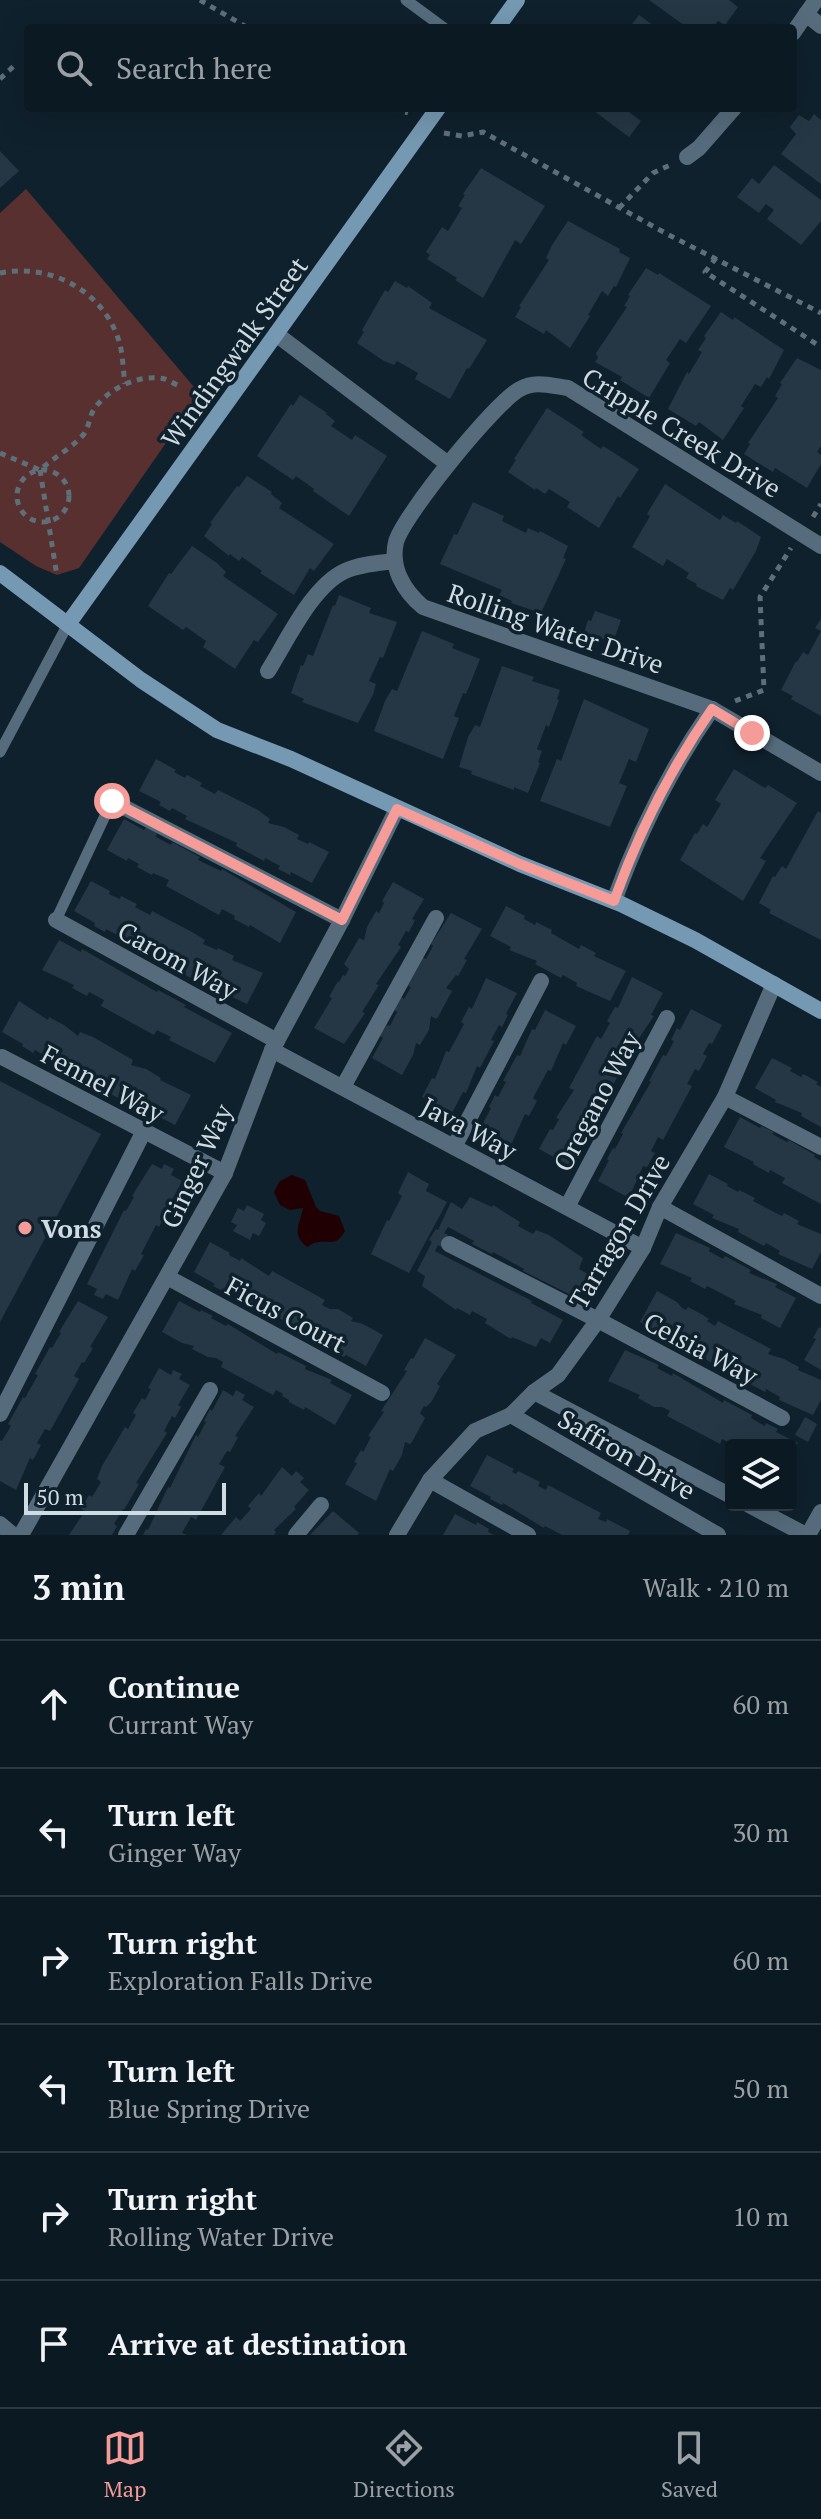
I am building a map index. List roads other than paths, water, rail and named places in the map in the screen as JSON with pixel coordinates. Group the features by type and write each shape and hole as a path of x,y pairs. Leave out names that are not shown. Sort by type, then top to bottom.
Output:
{"street":[{"path":"500,24 517,0"},
{"path":"797,27 816,0"},
{"path":"806,14 821,26"},
{"name":"Windingwalk Street","path":"68,624 435,112"},
{"path":"687,157 730,112"},
{"path":"268,671 308,607 329,581 346,571 395,561 402,526 448,464 276,334"},
{"name":"Cripple Creek Drive","path":"448,464 505,400 520,389 538,383 568,388 821,546"},
{"name":"Rolling Water Drive","path":"395,561 399,577 410,596 423,607 712,709 821,773"},
{"path":"0,573 141,680 217,730 291,759 520,864 614,901 695,940 821,1011"},
{"path":"614,901 627,865 686,747 712,709"},
{"path":"112,801 342,920"},
{"name":"Ginger Way","path":"21,1535 225,1173 275,1046 397,809"},
{"path":"343,1087 436,918"},
{"name":"Carom Way","path":"56,920 275,1046"},
{"path":"454,1147 541,981"},
{"name":"Tarragon Drive","path":"397,1535 430,1480 475,1431 511,1415 534,1392 558,1375 598,1320 643,1248 660,1207 725,1097 774,984"},
{"name":"Oregano Way","path":"567,1207 667,1018"},
{"name":"Java Way","path":"275,1046 343,1087 643,1248"},
{"name":"Fennel Way","path":"2,1057 225,1173"},
{"path":"725,1097 821,1147"},
{"path":"0,1414 144,1131"},
{"path":"660,1207 821,1296"},
{"path":"449,1244 598,1320"},
{"name":"Ficus Court","path":"167,1277 382,1393"},
{"name":"Celsia Way","path":"598,1320 782,1418"},
{"path":"126,1535 210,1390"},
{"name":"Saffron Drive","path":"534,1392 725,1493"},
{"name":"Saffron Drive","path":"511,1415 718,1535"},
{"path":"430,1480 528,1535"},
{"path":"296,1535 321,1505"},
{"path":"761,1511 807,1535 821,1512"},
{"path":"0,1524 13,1535"}],"lane":[{"path":"406,0 439,24"},
{"path":"0,752 68,624"},
{"path":"56,920 112,801"}],"place":[{"name":"Vons","path":"25,1228"}]}
